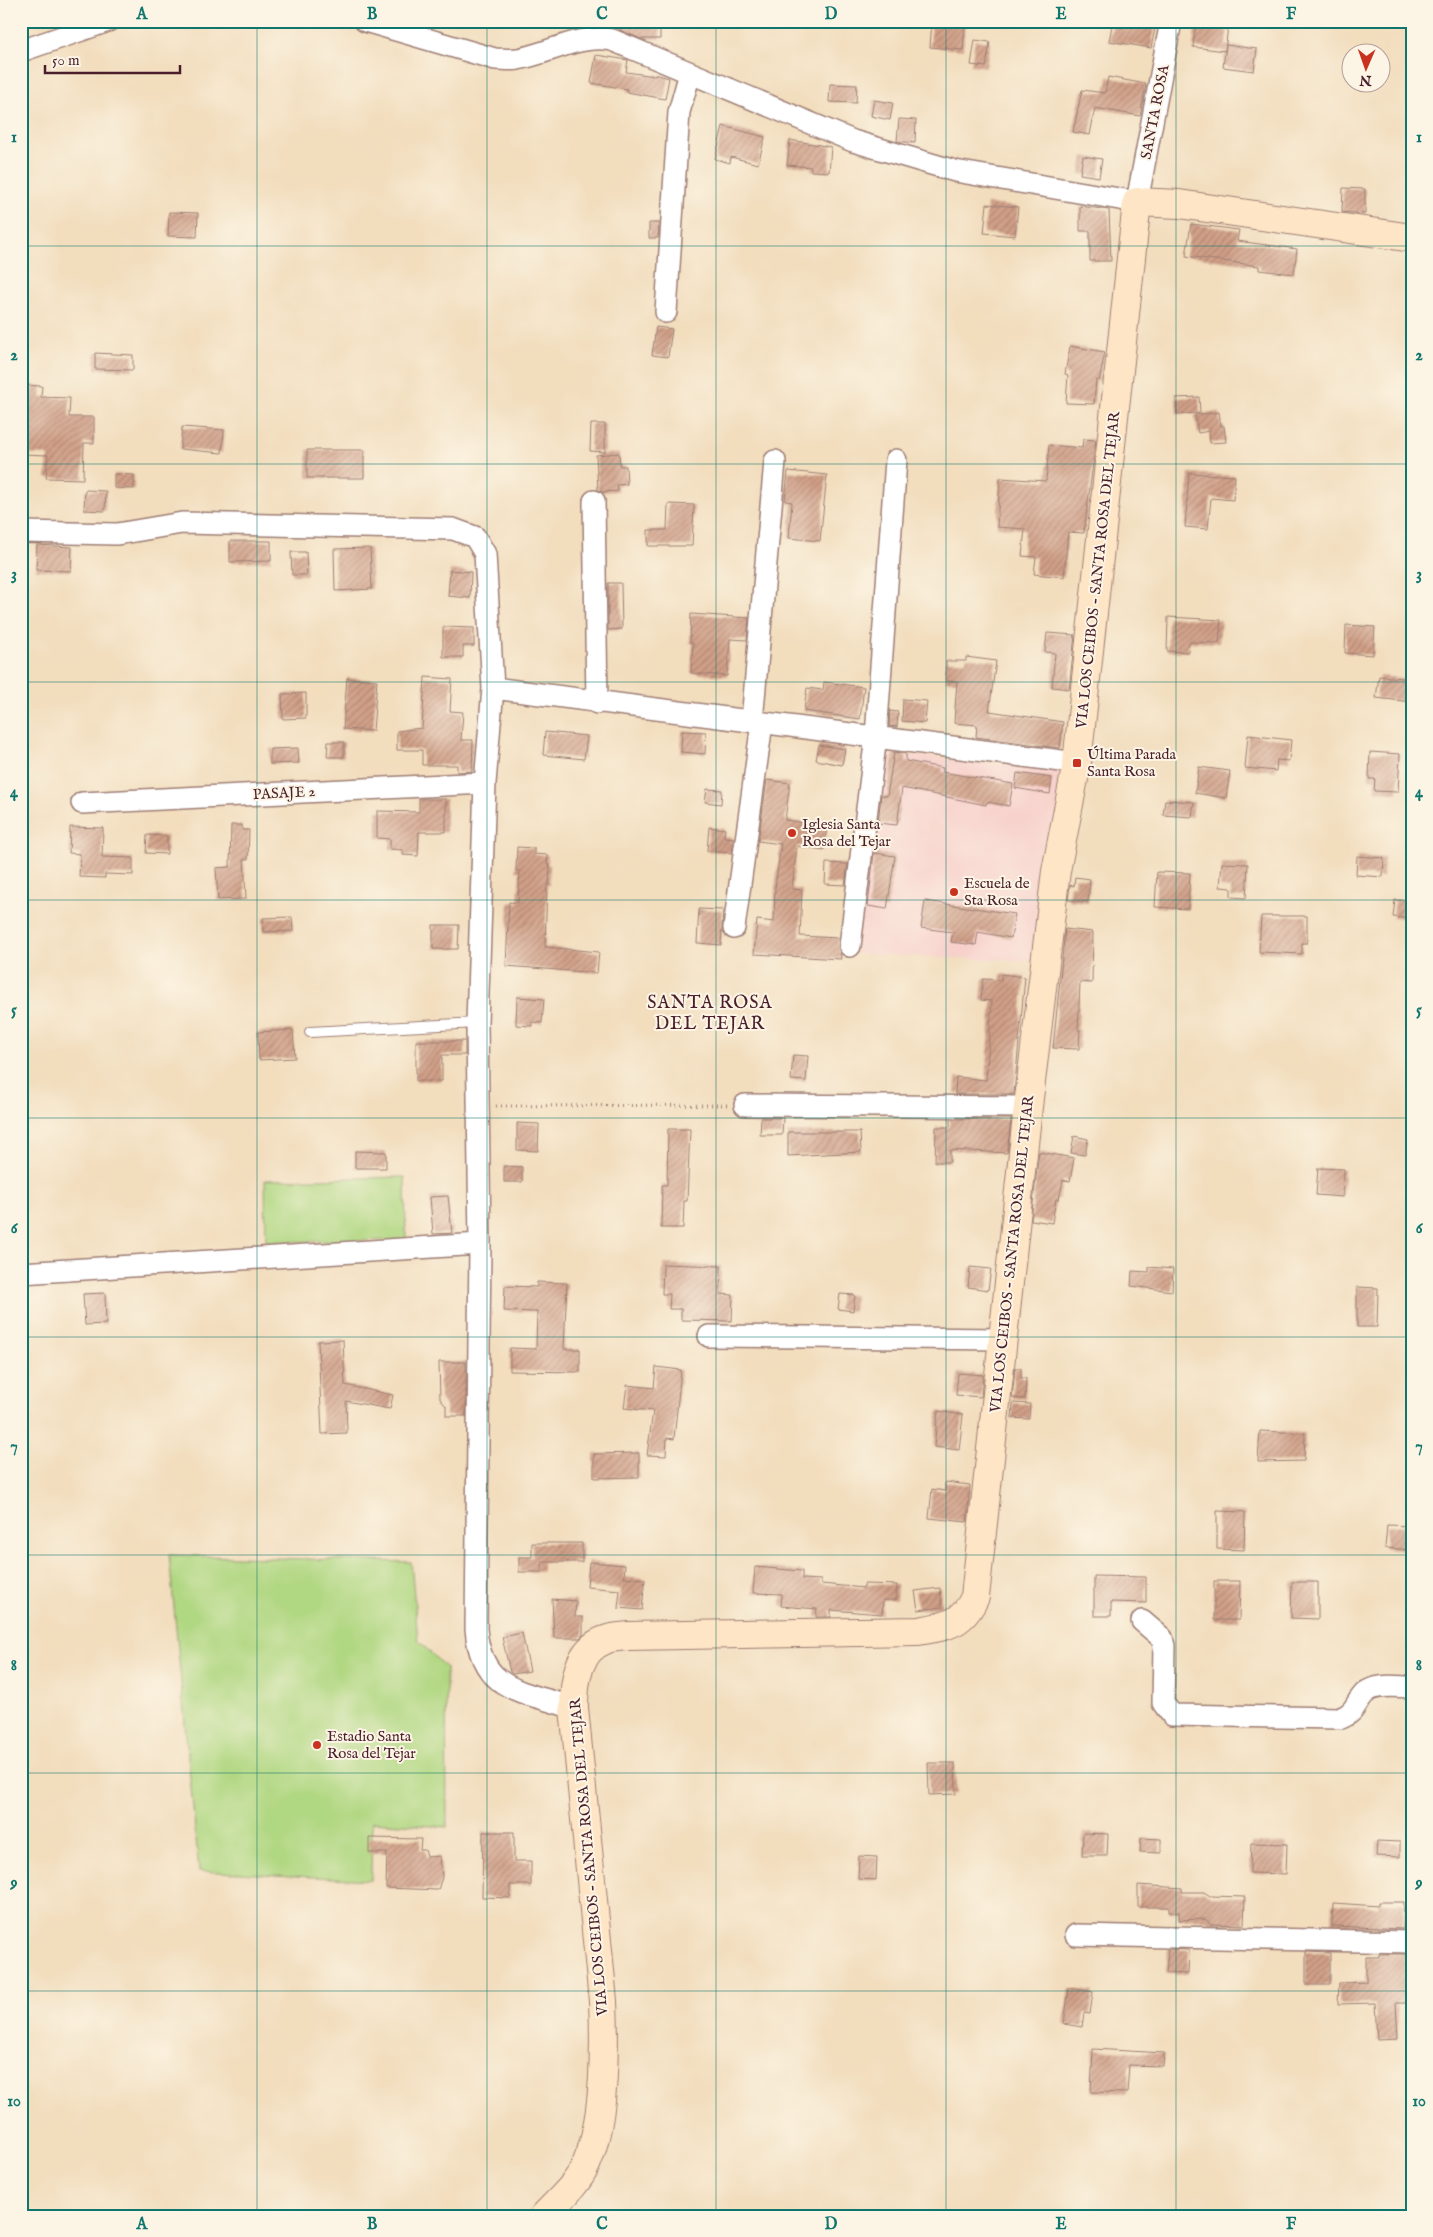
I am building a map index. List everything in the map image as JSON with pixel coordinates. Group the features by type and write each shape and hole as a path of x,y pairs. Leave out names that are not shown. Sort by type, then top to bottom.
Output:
{"main road":[{"path":"1137,202 1179,204 1412,238"},
{"name":"VIA LOS CEIBOS - SANTA ROSA DEL TEJAR","path":"544,2216 577,2179 585,2166 594,2135 605,2047 602,1992 574,1708 578,1672 583,1658 593,1646 605,1640 628,1636 918,1631 942,1627 957,1621 968,1612 975,1597 979,1577 1028,1107 1056,870 1077,763 1137,202"}],"street":[{"path":"21,51 108,21"},
{"path":"365,21 495,59 517,59 580,40 596,38 612,40 862,144 955,170 1137,202"},
{"name":"SANTA ROSA","path":"1137,202 1171,21"},
{"path":"666,312 679,112 690,73"},
{"path":"850,946 876,736 896,460"},
{"path":"734,928 757,722 775,461"},
{"path":"594,501 597,703"},
{"path":"21,532 117,534 182,523 453,529 475,537 485,554 493,688 485,783 477,1023 480,1244 476,1629 478,1650 487,1670 501,1684 574,1708"},
{"path":"493,688 597,703 876,736 1077,763"},
{"name":"PASAJE 2","path":"82,803 485,783"},
{"path":"745,1105 1028,1107"},
{"path":"21,1273 480,1244"},
{"path":"709,1336 1003,1339"},
{"path":"1142,1621 1162,1638 1164,1646 1163,1703 1172,1715 1341,1718 1349,1715 1371,1689 1377,1687 1412,1687"},
{"path":"1076,1935 1412,1942"}],"lane":[{"path":"310,1032 477,1023"}],"path":[{"path":"478,1106 745,1105"}],"shaded area":[{"name":"Escuela de Sta Rosa","path":"877,751 1067,771 1035,961 855,954"}],"green space":[{"path":"405,1177 406,1240 266,1242 265,1180"},
{"name":"Estadio Santa Rosa del Tejar","path":"169,1555 411,1562 418,1640 446,1668 447,1827 372,1822 371,1880 199,1871"}],"building":[{"path":"620,21 660,21 660,39 641,39 620,30"},
{"path":"932,21 965,24 963,50 930,47"},
{"path":"1124,22 1155,28 1151,48 1109,41 1112,26 1123,28"},
{"path":"1196,22 1228,26 1225,51 1193,47"},
{"path":"975,40 990,42 986,67 971,65"},
{"path":"1226,45 1257,49 1254,71 1223,67"},
{"path":"596,55 628,60 626,72 655,76 655,74 669,78 665,99 627,92 627,89 591,83"},
{"path":"1108,77 1146,84 1140,116 1095,108 1090,135 1073,132 1082,90 1105,93"},
{"path":"830,84 857,85 856,103 829,102"},
{"path":"874,100 893,103 890,120 871,116"},
{"path":"899,119 916,120 915,143 897,141"},
{"path":"723,126 765,137 758,164 731,157 730,163 715,159"},
{"path":"790,140 831,147 829,172 811,171 811,167 787,165"},
{"path":"1083,156 1102,159 1099,177 1080,174"},
{"path":"1343,188 1365,189 1365,214 1342,212"},
{"path":"987,204 1018,207 1015,236 984,233"},
{"path":"1080,206 1109,210 1111,261 1090,261 1090,231 1080,231"},
{"path":"169,212 198,213 197,237 168,236"},
{"path":"649,223 659,223 658,238 649,238"},
{"path":"1191,224 1239,230 1237,241 1297,249 1294,274 1259,270 1259,266 1186,256"},
{"path":"656,327 672,329 668,357 652,355"},
{"path":"1070,346 1105,352 1099,381 1096,380 1094,404 1066,403 1068,375 1065,374"},
{"path":"95,353 133,355 133,370 95,369"},
{"path":"21,385 42,386 41,397 70,398 69,417 94,417 94,443 84,443 83,479 46,478 48,455 21,454 23,404 21,404"},
{"path":"1199,397 1200,413 1177,414 1176,398"},
{"path":"1219,412 1221,426 1224,426 1226,442 1210,443 1209,431 1198,433 1195,415"},
{"path":"591,424 605,424 605,452 590,451"},
{"path":"182,427 224,430 222,453 180,449"},
{"path":"1083,439 1096,440 1084,533 1068,532 1064,577 1034,574 1036,557 1022,556 1025,529 997,527 1000,478 1046,481 1049,445 1082,448"},
{"path":"307,450 364,450 364,478 307,478"},
{"path":"619,453 620,466 626,466 627,484 617,485 618,491 602,492 598,490 596,455"},
{"path":"788,471 827,475 820,541 789,538 792,502 785,501"},
{"path":"1189,473 1235,476 1233,500 1211,498 1208,529 1185,527"},
{"path":"114,474 134,475 134,489 114,488"},
{"path":"85,490 106,491 105,511 84,510"},
{"path":"668,504 694,505 692,546 648,546 648,530 667,530"},
{"path":"230,541 271,541 271,561 230,562"},
{"path":"37,545 72,547 71,571 36,570"},
{"path":"370,548 372,589 335,591 334,549"},
{"path":"291,552 306,552 307,575 292,575"},
{"path":"450,570 471,572 470,598 448,596"},
{"path":"608,583 621,583 622,629 608,630"},
{"path":"691,614 749,618 747,640 730,639 727,676 691,673 693,643 690,643"},
{"path":"1168,617 1221,620 1219,643 1189,642 1188,652 1167,651"},
{"path":"1346,625 1375,627 1373,655 1345,653"},
{"path":"443,627 474,628 474,646 463,646 463,657 443,657"},
{"path":"1047,633 1075,635 1069,689 1052,687 1055,653 1045,652"},
{"path":"966,657 996,661 989,711 1063,722 1060,748 976,737 977,725 954,723 957,681 946,681 946,661 966,661"},
{"path":"1379,676 1412,679 1412,702 1376,698"},
{"path":"425,677 452,679 450,711 463,712 461,740 473,740 472,771 457,772 457,765 422,765 422,750 397,750 397,731 422,728"},
{"path":"347,678 377,680 373,731 343,729"},
{"path":"824,682 864,687 860,719 804,711 807,688 823,690"},
{"path":"306,693 306,718 283,719 282,694"},
{"path":"903,699 927,701 925,723 902,721"},
{"path":"890,711 898,712 897,727 889,726"},
{"path":"682,731 706,732 705,754 681,752"},
{"path":"545,732 587,736 584,759 543,755"},
{"path":"1248,735 1291,740 1289,761 1277,760 1276,771 1245,768"},
{"path":"328,742 344,742 344,757 327,757"},
{"path":"819,745 845,749 842,765 816,760"},
{"path":"298,748 299,763 270,764 270,749"},
{"path":"894,752 906,754 906,761 943,768 942,772 1013,784 1009,806 987,802 986,805 902,788 897,825 878,823 881,795 887,796"},
{"path":"1370,752 1400,754 1398,792 1374,791 1375,779 1369,779"},
{"path":"1199,767 1230,771 1226,798 1195,793"},
{"path":"1017,773 1052,778 1050,794 1015,788"},
{"path":"767,780 790,783 785,820 827,826 824,850 797,846 792,889 802,890 800,936 838,938 841,959 754,954 757,920 774,922 775,888 781,844 758,841"},
{"path":"707,789 722,790 721,804 705,802"},
{"path":"419,799 446,799 446,832 419,832 418,856 403,855 403,850 390,849 390,839 377,838 377,811 419,812"},
{"path":"1165,800 1194,802 1192,817 1163,815"},
{"path":"231,825 242,825 242,830 249,830 248,859 244,859 246,899 218,900 216,868 230,867"},
{"path":"70,827 103,828 102,857 133,858 133,875 105,874 105,878 79,877 80,854 69,853"},
{"path":"709,827 725,829 724,837 734,838 732,853 707,851"},
{"path":"147,835 167,836 167,854 146,853"},
{"path":"517,847 534,848 534,854 548,855 547,864 550,865 549,885 547,885 545,947 599,952 597,973 506,966 509,902 518,903 520,871 516,871"},
{"path":"874,853 895,856 887,909 868,906"},
{"path":"1357,856 1384,858 1383,877 1356,875"},
{"path":"826,863 848,864 845,885 825,884"},
{"path":"1222,863 1248,864 1246,898 1231,897 1231,888 1220,887"},
{"path":"1157,872 1190,873 1188,909 1155,907"},
{"path":"1075,877 1090,879 1088,902 1068,900 1070,885 1074,886"},
{"path":"1395,900 1412,901 1412,919 1393,917"},
{"path":"925,901 1015,914 1011,938 978,932 976,945 951,942 953,932 921,928"},
{"path":"699,909 723,910 721,945 697,943"},
{"path":"1261,916 1307,916 1307,943 1302,943 1302,954 1259,952"},
{"path":"292,917 293,931 263,932 263,918"},
{"path":"433,925 459,925 458,949 433,949"},
{"path":"1065,929 1093,932 1092,983 1080,982 1079,1049 1053,1048"},
{"path":"1001,974 1025,977 1014,1094 955,1094 956,1077 986,1080 992,1001 981,1000 983,979 1001,980"},
{"path":"517,997 544,999 542,1023 532,1022 532,1026 516,1025"},
{"path":"293,1030 295,1058 259,1060 258,1032"},
{"path":"416,1041 465,1041 465,1055 442,1055 442,1081 416,1081"},
{"path":"793,1055 808,1056 806,1081 791,1080"},
{"path":"761,1118 783,1118 782,1135 760,1135"},
{"path":"950,1119 1011,1119 1007,1153 950,1150 950,1162 935,1162 936,1127 950,1127"},
{"path":"517,1123 539,1124 538,1151 517,1150"},
{"path":"668,1129 690,1129 687,1201 684,1201 683,1228 661,1228 662,1185 667,1185"},
{"path":"788,1132 860,1132 861,1152 788,1156"},
{"path":"1074,1136 1088,1139 1085,1155 1071,1153"},
{"path":"355,1151 386,1152 386,1168 355,1168"},
{"path":"1039,1152 1074,1158 1070,1181 1063,1180 1059,1199 1056,1199 1052,1223 1031,1220"},
{"path":"504,1166 522,1167 522,1182 504,1182"},
{"path":"1318,1168 1344,1169 1343,1197 1316,1195"},
{"path":"448,1196 452,1233 433,1234 430,1197"},
{"path":"663,1264 721,1266 720,1294 733,1295 732,1321 681,1320 681,1309 669,1309 670,1294 662,1294"},
{"path":"970,1267 991,1269 988,1290 968,1287"},
{"path":"1149,1267 1173,1269 1172,1291 1131,1286 1132,1271 1149,1272"},
{"path":"537,1282 567,1283 564,1349 580,1349 580,1372 510,1371 510,1348 536,1349 537,1312 504,1311 505,1286 537,1287"},
{"path":"1357,1287 1378,1288 1377,1327 1357,1327"},
{"path":"105,1293 106,1324 85,1325 83,1294"},
{"path":"840,1294 855,1295 853,1311 838,1309"},
{"path":"343,1340 345,1385 393,1395 390,1409 346,1401 347,1433 322,1434 318,1341"},
{"path":"439,1362 466,1362 466,1416 446,1416 446,1406 440,1399"},
{"path":"656,1367 681,1370 674,1439 667,1438 666,1456 647,1455 653,1411 624,1408 627,1385 654,1388"},
{"path":"1015,1368 1021,1368 1021,1378 1026,1378 1025,1399 1012,1398"},
{"path":"958,1373 983,1375 981,1397 956,1395"},
{"path":"1013,1403 1030,1404 1029,1419 1012,1418"},
{"path":"938,1411 963,1415 959,1450 934,1447"},
{"path":"1260,1431 1305,1433 1304,1461 1258,1462"},
{"path":"639,1453 639,1477 594,1478 594,1454"},
{"path":"945,1482 970,1485 967,1522 929,1518 932,1489 945,1491"},
{"path":"1217,1511 1245,1512 1244,1550 1217,1549"},
{"path":"1387,1525 1412,1526 1412,1550 1385,1548"},
{"path":"532,1543 582,1543 582,1562 542,1562 542,1572 519,1572 519,1557 532,1557"},
{"path":"589,1562 625,1565 624,1577 645,1579 642,1610 618,1608 620,1590 587,1587"},
{"path":"755,1567 802,1571 802,1579 821,1580 821,1584 864,1588 864,1584 897,1585 896,1600 883,1600 882,1614 831,1610 831,1617 816,1617 817,1609 781,1606 782,1594 753,1593"},
{"path":"1094,1576 1146,1577 1146,1603 1111,1602 1111,1616 1094,1616"},
{"path":"1214,1581 1240,1581 1239,1620 1214,1620"},
{"path":"1292,1582 1318,1582 1318,1619 1291,1618"},
{"path":"940,1588 942,1607 918,1610 915,1591"},
{"path":"552,1599 576,1601 575,1617 583,1617 583,1635 580,1638 554,1638"},
{"path":"522,1633 530,1671 513,1674 510,1672 502,1637"},
{"path":"928,1763 955,1763 956,1794 929,1795"},
{"path":"483,1832 514,1832 514,1861 531,1861 531,1885 510,1885 510,1898 482,1897"},
{"path":"1083,1833 1108,1834 1107,1856 1082,1856"},
{"path":"369,1838 421,1839 420,1850 425,1850 427,1857 440,1856 442,1877 438,1890 386,1888 387,1853 369,1853"},
{"path":"1141,1838 1161,1839 1161,1853 1140,1852"},
{"path":"1377,1841 1400,1842 1400,1857 1376,1856"},
{"path":"1251,1843 1287,1844 1286,1874 1250,1873"},
{"path":"859,1856 877,1857 876,1880 858,1879"},
{"path":"1138,1885 1182,1888 1182,1892 1204,1892 1210,1896 1245,1897 1244,1925 1211,1924 1205,1919 1179,1920 1179,1912 1169,1912 1169,1907 1138,1907"},
{"path":"1378,1902 1404,1902 1403,1929 1332,1926 1333,1903 1378,1906"},
{"path":"1168,1949 1189,1950 1188,1974 1166,1973"},
{"path":"1306,1952 1330,1953 1330,1985 1306,1985"},
{"path":"1379,1954 1412,1954 1412,2003 1396,2003 1398,2039 1377,2040 1375,2003 1338,2004 1339,1983 1366,1982 1366,1957 1379,1957"},
{"path":"1069,1988 1093,1992 1090,2014 1084,2013 1082,2027 1064,2024"},
{"path":"1093,2049 1164,2053 1163,2066 1129,2065 1127,2093 1091,2092"}],"place":[{"name":"Última Parada Santa Rosa","path":"1077,763"},
{"name":"Iglesia Santa Rosa del Tejar","path":"792,833"},
{"name":"Escuela de Sta Rosa","path":"954,892"},
{"name":"Estadio Santa Rosa del Tejar","path":"317,1745"}],"district":[{"name":"SANTA ROSA DEL TEJAR","path":"710,1013"}]}
